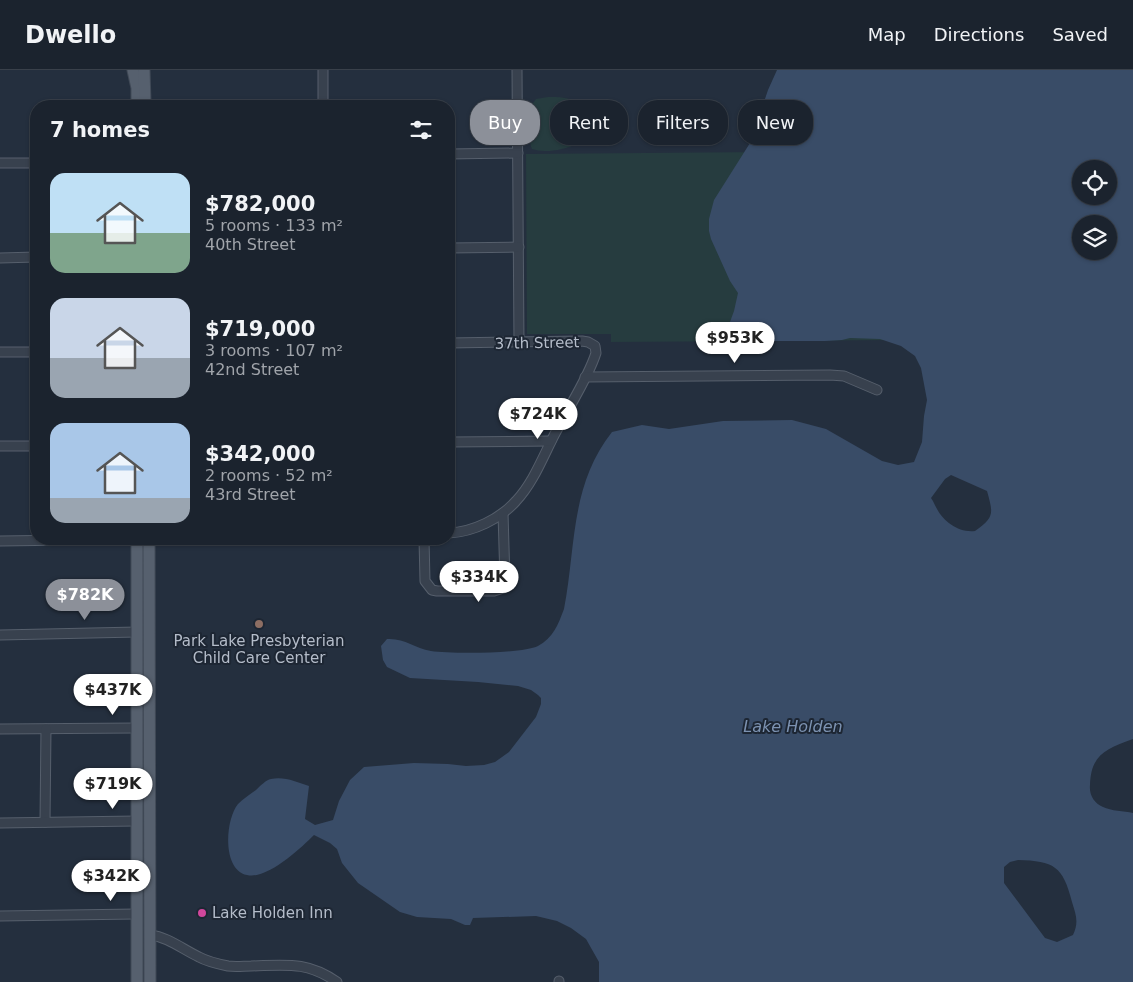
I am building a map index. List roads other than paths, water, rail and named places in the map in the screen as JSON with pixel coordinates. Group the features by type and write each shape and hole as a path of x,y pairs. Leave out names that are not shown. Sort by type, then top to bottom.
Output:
{"main road":[{"path":"132,100 133,70"},
{"path":"133,70 138,100"},
{"path":"144,70 145,100"},
{"path":"136,545 137,982"},
{"path":"149,545 150,982"},
{"path":"136,728 145,736 150,747"}],"street":[{"path":"323,70 323,100"},
{"path":"517,70 519,343"},
{"path":"455,154 518,153"},
{"path":"0,163 30,163"},
{"path":"455,248 518,247"},
{"path":"0,258 30,257"},
{"name":"37th Street","path":"455,343 582,341 592,343 595,346 596,352 585,377"},
{"path":"0,352 30,352"},
{"path":"455,532 471,529 487,522 503,513 517,500 532,478 585,377 830,375 844,376 877,390"},
{"path":"455,442 551,441"},
{"path":"0,446 30,446"},
{"path":"424,545 425,581 432,590 494,592 503,588 505,581 503,513"},
{"path":"0,541 30,541"},
{"path":"0,635 137,632"},
{"path":"0,730 136,728"},
{"path":"45,822 46,729"},
{"path":"0,823 136,821"},
{"path":"0,916 136,914"},
{"path":"150,934 168,939 200,958 213,963 231,966 306,966 336,982"}],"water":[{"name":"Lake Holden","path":"777,70 1133,70 1133,739 1115,746 1097,759 1091,775 1090,792 1097,803 1106,808 1133,813 1133,982 599,982 599,962 586,939 571,928 557,921 536,916 473,918 470,925 465,925 451,919 417,917 400,912 358,883 342,863 337,849 314,835 283,862 264,873 247,875 239,871 233,864 228,844 230,821 234,811 240,802 269,780 276,778 286,779 309,786 305,819 315,825 333,820 339,801 350,780 364,767 414,763 466,766 484,765 495,762 509,752 536,717 541,704 541,698 538,695 531,690 518,686 410,678 387,667 383,660 381,646 387,639 393,639 431,651 486,653 530,649 548,639 557,626 564,609 577,517 588,473 598,452 612,432 642,425 669,429 723,421 792,420 826,429 882,461 898,465 914,462 922,442 927,400 921,368 915,356 901,346 880,339 850,338 825,341 723,341 734,311 738,293 730,281 711,239 709,219 714,200 749,145 813,145 813,100 765,100","holes":["951,475 987,491 991,514 986,522 975,531 963,530 953,526 940,514 931,498 945,479","1018,860 1049,864 1060,873 1069,890 1076,915 1076,926 1073,935 1057,942 1045,938 1004,883 1004,867 1010,862"]}],"place":[{"name":"Park Lake Presbyterian Child Care Center","path":"259,624"},
{"name":"Lake Holden Inn","path":"202,913"}]}
